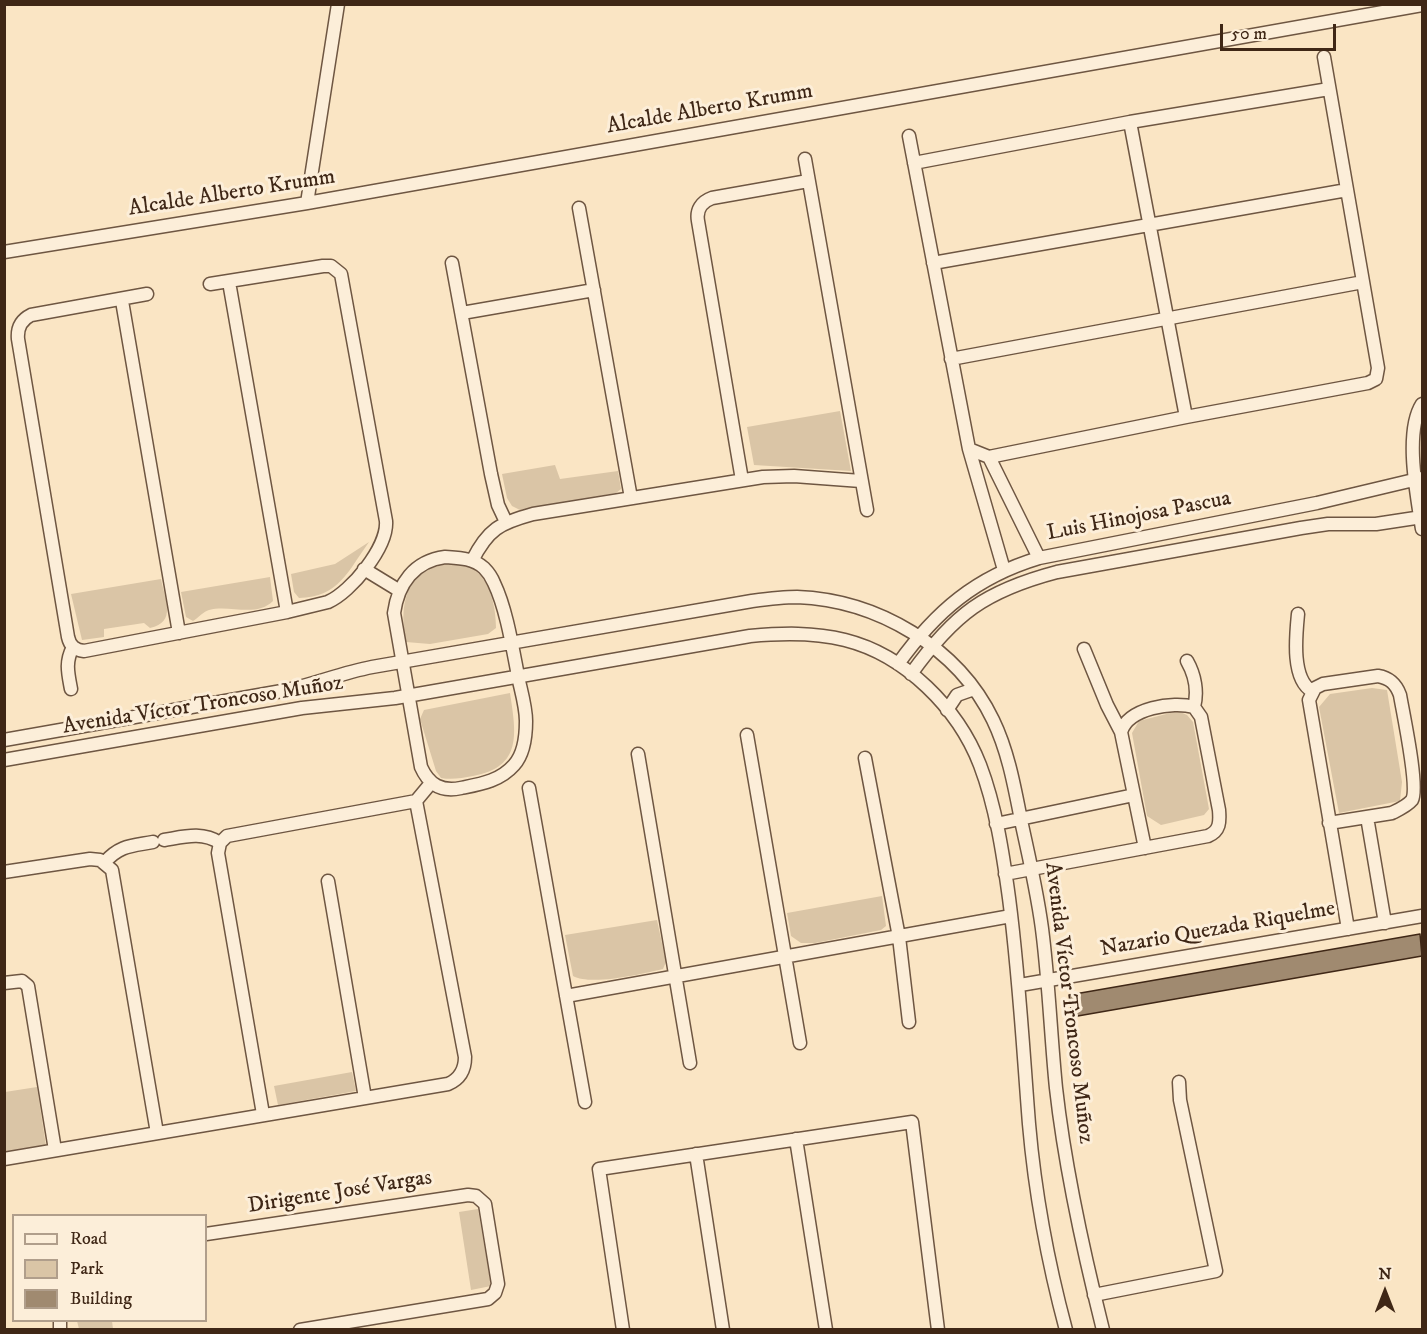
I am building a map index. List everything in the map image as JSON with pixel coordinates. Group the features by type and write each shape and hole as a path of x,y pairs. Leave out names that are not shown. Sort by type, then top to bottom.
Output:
{"street":[{"path":"307,203 338,4"},
{"name":"Alcalde Alberto Krumm","path":"4,252 307,203 1422,5"},
{"path":"969,449 989,457 1373,382 1378,375 1378,368 1324,57"},
{"path":"914,163 1130,122 1329,89"},
{"path":"1130,122 1186,417"},
{"path":"909,136 969,449 1004,570"},
{"path":"805,159 867,510"},
{"path":"742,480 698,211 703,202 712,198 808,181"},
{"path":"933,263 1347,190"},
{"path":"579,208 631,498"},
{"path":"452,262 491,474 498,505 506,522"},
{"path":"147,294 122,301 32,315 23,321 17,334 68,637 73,647 84,651 287,612 335,599 347,590 384,540 386,528 341,274 335,268 327,266 210,284"},
{"path":"230,282 287,612"},
{"path":"951,359 1363,282"},
{"path":"462,313 594,290"},
{"path":"122,301 180,633"},
{"path":"1422,404 1413,431 1422,521"},
{"path":"989,457 1039,558"},
{"path":"472,561 484,540 498,526 533,514 742,480 794,476 861,481"},
{"name":"Luis Hinojosa Pascua","path":"898,664 918,636 960,596 1004,570 1039,558 1317,503 1419,479"},
{"name":"Luis Hinojosa Pascua","path":"911,674 931,646 960,618 985,599 1017,583 1047,575 1301,528 1329,524 1422,521"},
{"path":"445,557 472,561 482,567 494,582 512,642 526,720 524,742 515,764 500,777 488,783 447,789 431,783 421,767 394,613 400,591 413,571 445,557"},
{"path":"364,569 400,591"},
{"name":"Avenida Víctor Troncoso Muñoz","path":"4,740 282,691 346,672 752,601 796,597 834,602 876,614 918,636 956,668 974,689 999,733 1010,768 1043,935 1056,1091 1080,1233 1103,1329"},
{"path":"1298,614 1296,650 1301,677 1305,686 1312,691"},
{"name":"Avenida Víctor Troncoso Muñoz","path":"4,760 302,708 408,696 772,634 809,634 847,640 870,648 911,674 948,710 965,734 980,765 996,824 1005,874 1020,985 1034,1168 1046,1239 1066,1329"},
{"path":"70,689 67,664 73,647"},
{"path":"1084,650 1121,732 1145,848"},
{"path":"1187,661 1193,674 1196,692 1194,708"},
{"path":"1329,823 1392,813 1400,810 1412,800 1414,784 1398,688 1389,679 1378,676 1323,684 1312,691 1310,704 1329,823 1348,929"},
{"path":"948,710 957,695 974,689"},
{"path":"1005,874 1214,834 1218,828 1219,810 1201,717 1194,708 1173,705 1142,712 1129,718 1121,732"},
{"path":"747,735 800,1043"},
{"path":"638,754 690,1063"},
{"path":"865,758 899,937 909,1022"},
{"path":"263,1114 218,853 220,843 227,836 416,801 431,783"},
{"path":"529,788 585,1102"},
{"path":"996,824 1134,795"},
{"path":"4,1158 448,1084 461,1075 465,1063 416,801"},
{"path":"1367,817 1385,923"},
{"path":"105,862 123,847 158,841 202,836 213,838 220,843"},
{"path":"4,872 90,859 105,862 112,870 157,1133"},
{"path":"328,881 365,1098"},
{"path":"567,996 1011,916"},
{"name":"Nazario Quezada Riquelme","path":"1020,985 1422,916"},
{"path":"4,982 22,981 28,986 55,1150"},
{"path":"1094,1295 1216,1271 1180,1100 1179,1082"},
{"path":"623,1329 599,1169 912,1122 938,1329"},
{"path":"796,1139 826,1329"},
{"path":"696,1154 723,1329"},
{"name":"Dirigente José Vargas","path":"207,1234 468,1195 480,1198 487,1208 498,1278 496,1290 488,1299 300,1329"}],"green space":[{"path":"840,411 851,471 754,465 747,427"},
{"path":"555,465 560,479 618,471 621,489 616,493 520,510 512,506 507,498 502,474"},
{"path":"369,542 341,580 324,593 299,598 294,592 291,574 335,564"},
{"path":"446,564 467,566 484,580 491,595 496,628 488,634 430,644 406,642 405,602 412,584 427,570"},
{"path":"270,577 273,601 266,606 251,610 225,608 209,610 193,621 186,617 181,592"},
{"path":"161,579 167,609 164,621 150,628 144,623 104,629 104,637 82,640 71,594"},
{"path":"1372,688 1387,690 1402,782 1400,801 1339,813 1319,707 1330,694"},
{"path":"510,693 514,734 508,756 501,765 473,776 441,778 436,771 420,719 424,710"},
{"path":"1178,711 1187,715 1193,722 1209,809 1204,815 1161,825 1147,816 1132,733 1139,721"},
{"path":"882,896 886,926 881,930 815,943 801,943 791,936 787,913"},
{"path":"657,920 666,962 663,969 630,976 592,980 573,976 565,935"},
{"path":"352,1072 356,1091 278,1105 274,1086"},
{"path":"37,1087 46,1146 5,1152 5,1092"},
{"path":"478,1209 491,1286 471,1290 459,1212"},
{"path":"77,1322 112,1322 113,1329 79,1329"}],"building":[{"path":"1420,934 1422,956 1072,1017 1069,995"}]}
